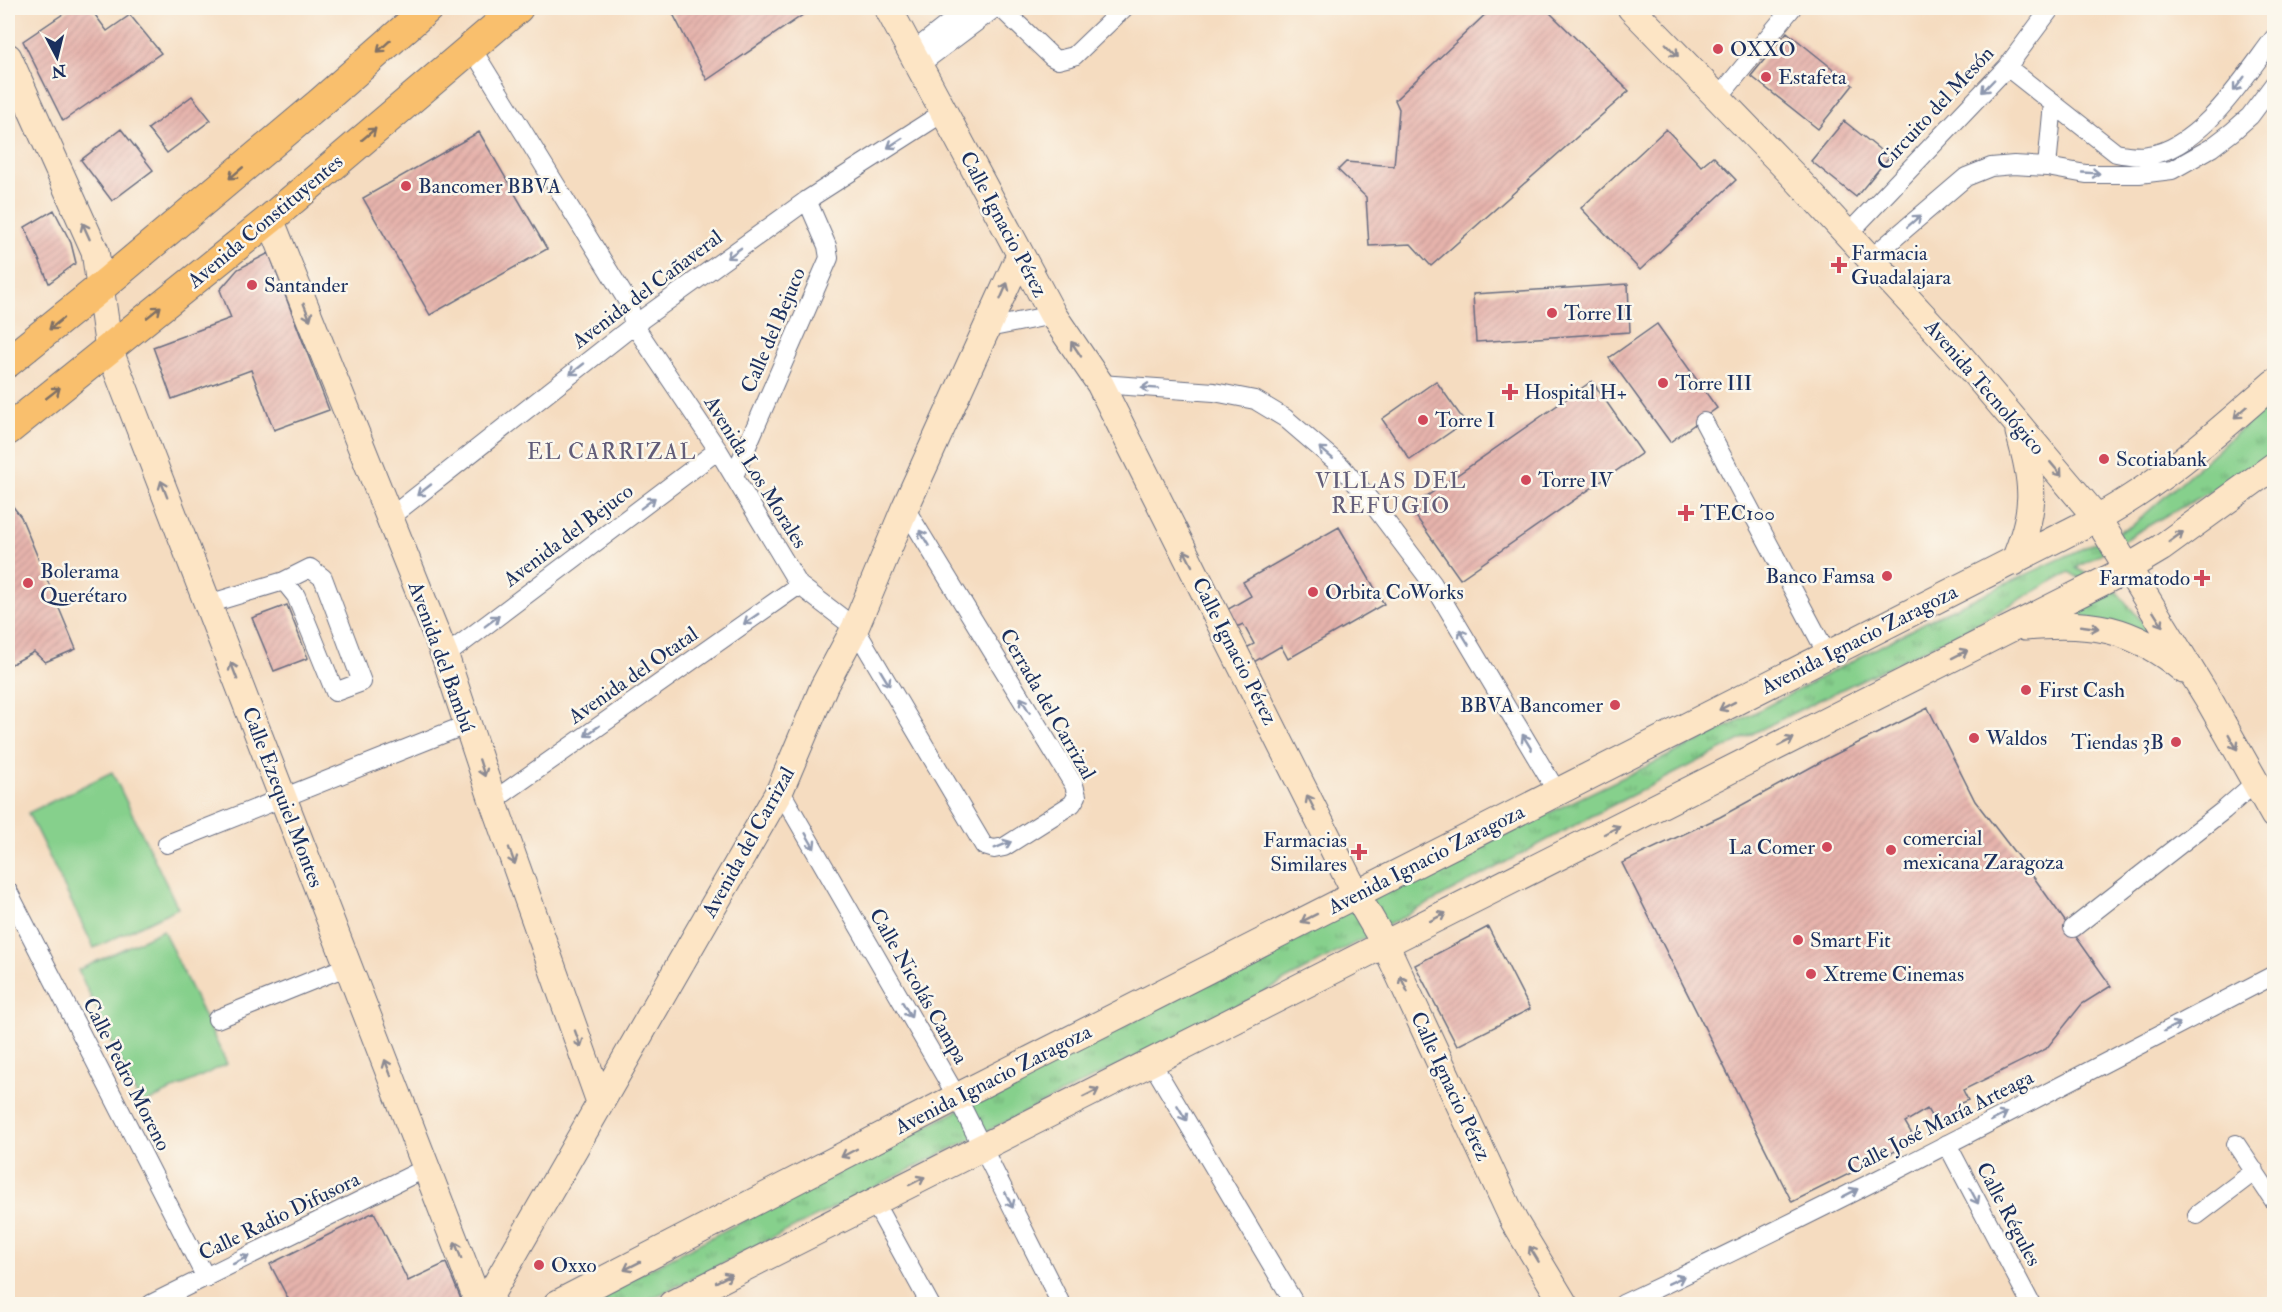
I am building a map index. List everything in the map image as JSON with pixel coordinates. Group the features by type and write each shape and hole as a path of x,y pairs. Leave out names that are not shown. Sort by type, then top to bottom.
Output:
{"main road":[{"path":"10,354 101,287 320,103 428,8"},
{"name":"Avenida Constituyentes","path":"8,430 270,219 518,8"},
{"name":"Calle Ignacio Pérez","path":"888,8 1053,315 1100,384 1356,894 1385,944 1514,1221 1564,1305"},
{"name":"Avenida Tecnológico","path":"1631,8 1793,175 2015,419 2097,518 2127,570 2199,683 2274,815"},
{"name":"Calle Ezequiel Montes","path":"8,57 95,251 109,349 479,1305"},
{"name":"Avenida del Bambú","path":"270,219 446,656 493,801 600,1102"},
{"name":"Avenida del Carrizal","path":"484,1305 780,790 824,687 855,628 905,508 1020,255"},
{"name":"Avenida Ignacio Zaragoza","path":"557,1305 957,1097 2097,518 2132,499 2208,441 2274,383"},
{"path":"2013,562 2023,540 2031,510 2029,464 2015,419"},
{"path":"672,1305 2127,570 2274,466"},
{"path":"2011,629 2063,624 2112,630 2159,651 2199,683"}],"street":[{"path":"953,29 969,8"},
{"path":"915,59 953,29 995,8"},
{"path":"1002,8 1052,57 1058,60 1074,56 1112,12"},
{"path":"1718,99 1792,8"},
{"name":"Circuito del Mesón","path":"1846,235 2007,67 2051,8"},
{"path":"2007,67 2116,153 2133,156 2151,155 2175,145 2197,131 2214,116 2274,38"},
{"name":"Avenida Los Morales","path":"471,47 628,302 634,325 718,450 799,585 855,628"},
{"path":"1869,260 1966,177 1991,167 2048,167 2086,174 2139,174 2172,170 2211,148 2232,132 2250,116 2274,84"},
{"path":"2048,167 2053,103"},
{"name":"Avenida del Cañaveral","path":"389,518 634,325 807,200 944,112"},
{"name":"Calle del Bejuco","path":"735,477 829,258 827,246 807,200"},
{"path":"988,328 1053,315"},
{"path":"1100,384 1214,392 1255,400 1285,418 1341,466 1381,513 1433,584 1557,792"},
{"path":"1704,422 1827,654"},
{"name":"Avenida del Bejuco","path":"446,656 718,450"},
{"name":"Cerrada del Carrizal","path":"855,628 984,846 994,849 1004,847 1072,804 1077,796 1074,785 905,508"},
{"path":"208,604 284,581 310,568 323,578 362,682 335,692 296,596 284,581"},
{"name":"Avenida del Otatal","path":"493,801 799,585"},
{"path":"167,844 468,724"},
{"path":"2073,928 2256,782"},
{"name":"Calle Nicolás Campa","path":"780,790 957,1097 1060,1305"},
{"name":"Calle Pedro Moreno","path":"8,891 206,1278"},
{"path":"217,1019 348,966"},
{"name":"Calle José María Arteaga","path":"1623,1305 1947,1144 2274,975"},
{"path":"1152,1063 1295,1305"},
{"name":"Calle Régules","path":"1947,1144 2031,1305"},
{"path":"2236,1144 2274,1201"},
{"name":"Calle Radio Difusora","path":"151,1305 426,1168"},
{"path":"2197,1215 2255,1172"},
{"path":"874,1202 930,1305"}],"green space":[{"path":"2274,399 2274,458 2165,516 2076,568 2116,591 2156,638 2059,615 2110,596 2069,572 1967,629 1809,705 1605,809 1245,1002 641,1304 581,1304 1382,893 1720,731 1939,615 2133,525"},
{"path":"112,772 178,908 94,948 28,813"},
{"path":"163,930 227,1064 141,1105 78,970"}],"building":[{"path":"72,8 90,8 107,31 130,15 161,53 63,121 23,41"},
{"path":"670,8 813,8 707,80"},
{"path":"1492,8 1545,8 1629,91 1431,266 1411,244 1369,246 1366,197 1338,170 1346,162 1394,166 1399,109 1395,100"},
{"path":"1787,32 1853,85 1818,129 1751,76"},
{"path":"192,96 211,120 167,153 148,129"},
{"path":"1844,121 1889,157 1856,197 1811,161"},
{"path":"121,129 153,170 112,201 81,160"},
{"path":"1666,129 1701,166 1713,156 1736,180 1640,270 1581,208"},
{"path":"479,132 547,249 430,315 363,198"},
{"path":"54,210 71,243 76,263 49,283 25,227"},
{"path":"269,253 329,410 274,430 251,370 172,399 153,347 231,318 220,290 238,269"},
{"name":"Torre II","path":"1628,284 1630,332 1476,342 1473,294"},
{"name":"Torre III","path":"1657,324 1717,408 1670,442 1609,358"},
{"name":"Torre I","path":"1436,381 1465,422 1410,460 1382,419"},
{"name":"Torre IV","path":"1592,381 1642,453 1460,579 1410,508"},
{"name":"Bolerama Querétaro","path":"8,500 21,517 76,649 45,662 34,652 8,666"},
{"name":"Orbita CoWorks","path":"1339,527 1384,604 1288,659 1281,646 1254,662 1246,648 1254,644 1243,624 1232,625 1225,611 1251,596 1243,582"},
{"path":"287,605 308,658 274,671 252,618"},
{"path":"1928,708 1975,801 2035,879 2111,986 2082,1004 2046,1049 1963,1090 1968,1100 1956,1105 1962,1115 1937,1126 1927,1109 1905,1122 1916,1141 1792,1202 1622,863 1720,817 1826,759"},
{"path":"1488,927 1530,1009 1457,1046 1415,965"},
{"path":"374,1212 408,1281 446,1263 463,1304 291,1304 270,1264"}],"place":[{"name":"OXXO","path":"1718,49"},
{"name":"Estafeta","path":"1766,77"},
{"name":"Bancomer BBVA","path":"406,186"},
{"name":"Farmacia Guadalajara","path":"1839,265"},
{"name":"Santander","path":"252,285"},
{"name":"Torre II","path":"1552,313"},
{"name":"Torre III","path":"1663,383"},
{"name":"Hospital H+","path":"1510,392"},
{"name":"Torre I","path":"1423,420"},
{"name":"Scotiabank","path":"2104,459"},
{"name":"Torre IV","path":"1526,480"},
{"name":"TEC100","path":"1686,513"},
{"name":"Banco Famsa","path":"1887,576"},
{"name":"Farmatodo","path":"2202,578"},
{"name":"Bolerama Querétaro","path":"28,583"},
{"name":"Orbita CoWorks","path":"1313,592"},
{"name":"First Cash","path":"2026,690"},
{"name":"BBVA Bancomer","path":"1615,705"},
{"name":"Waldos","path":"1974,738"},
{"name":"Tiendas 3B","path":"2176,742"},
{"name":"La Comer","path":"1827,847"},
{"name":"comercial mexicana Zaragoza","path":"1891,850"},
{"name":"Farmacias Similares","path":"1359,852"},
{"name":"Smart Fit","path":"1798,940"},
{"name":"Xtreme Cinemas","path":"1811,974"},
{"name":"Oxxo","path":"539,1265"}],"district":[{"name":"EL CARRIZAL","path":"612,451"},
{"name":"VILLAS DEL REFUGIO","path":"1391,492"}]}
